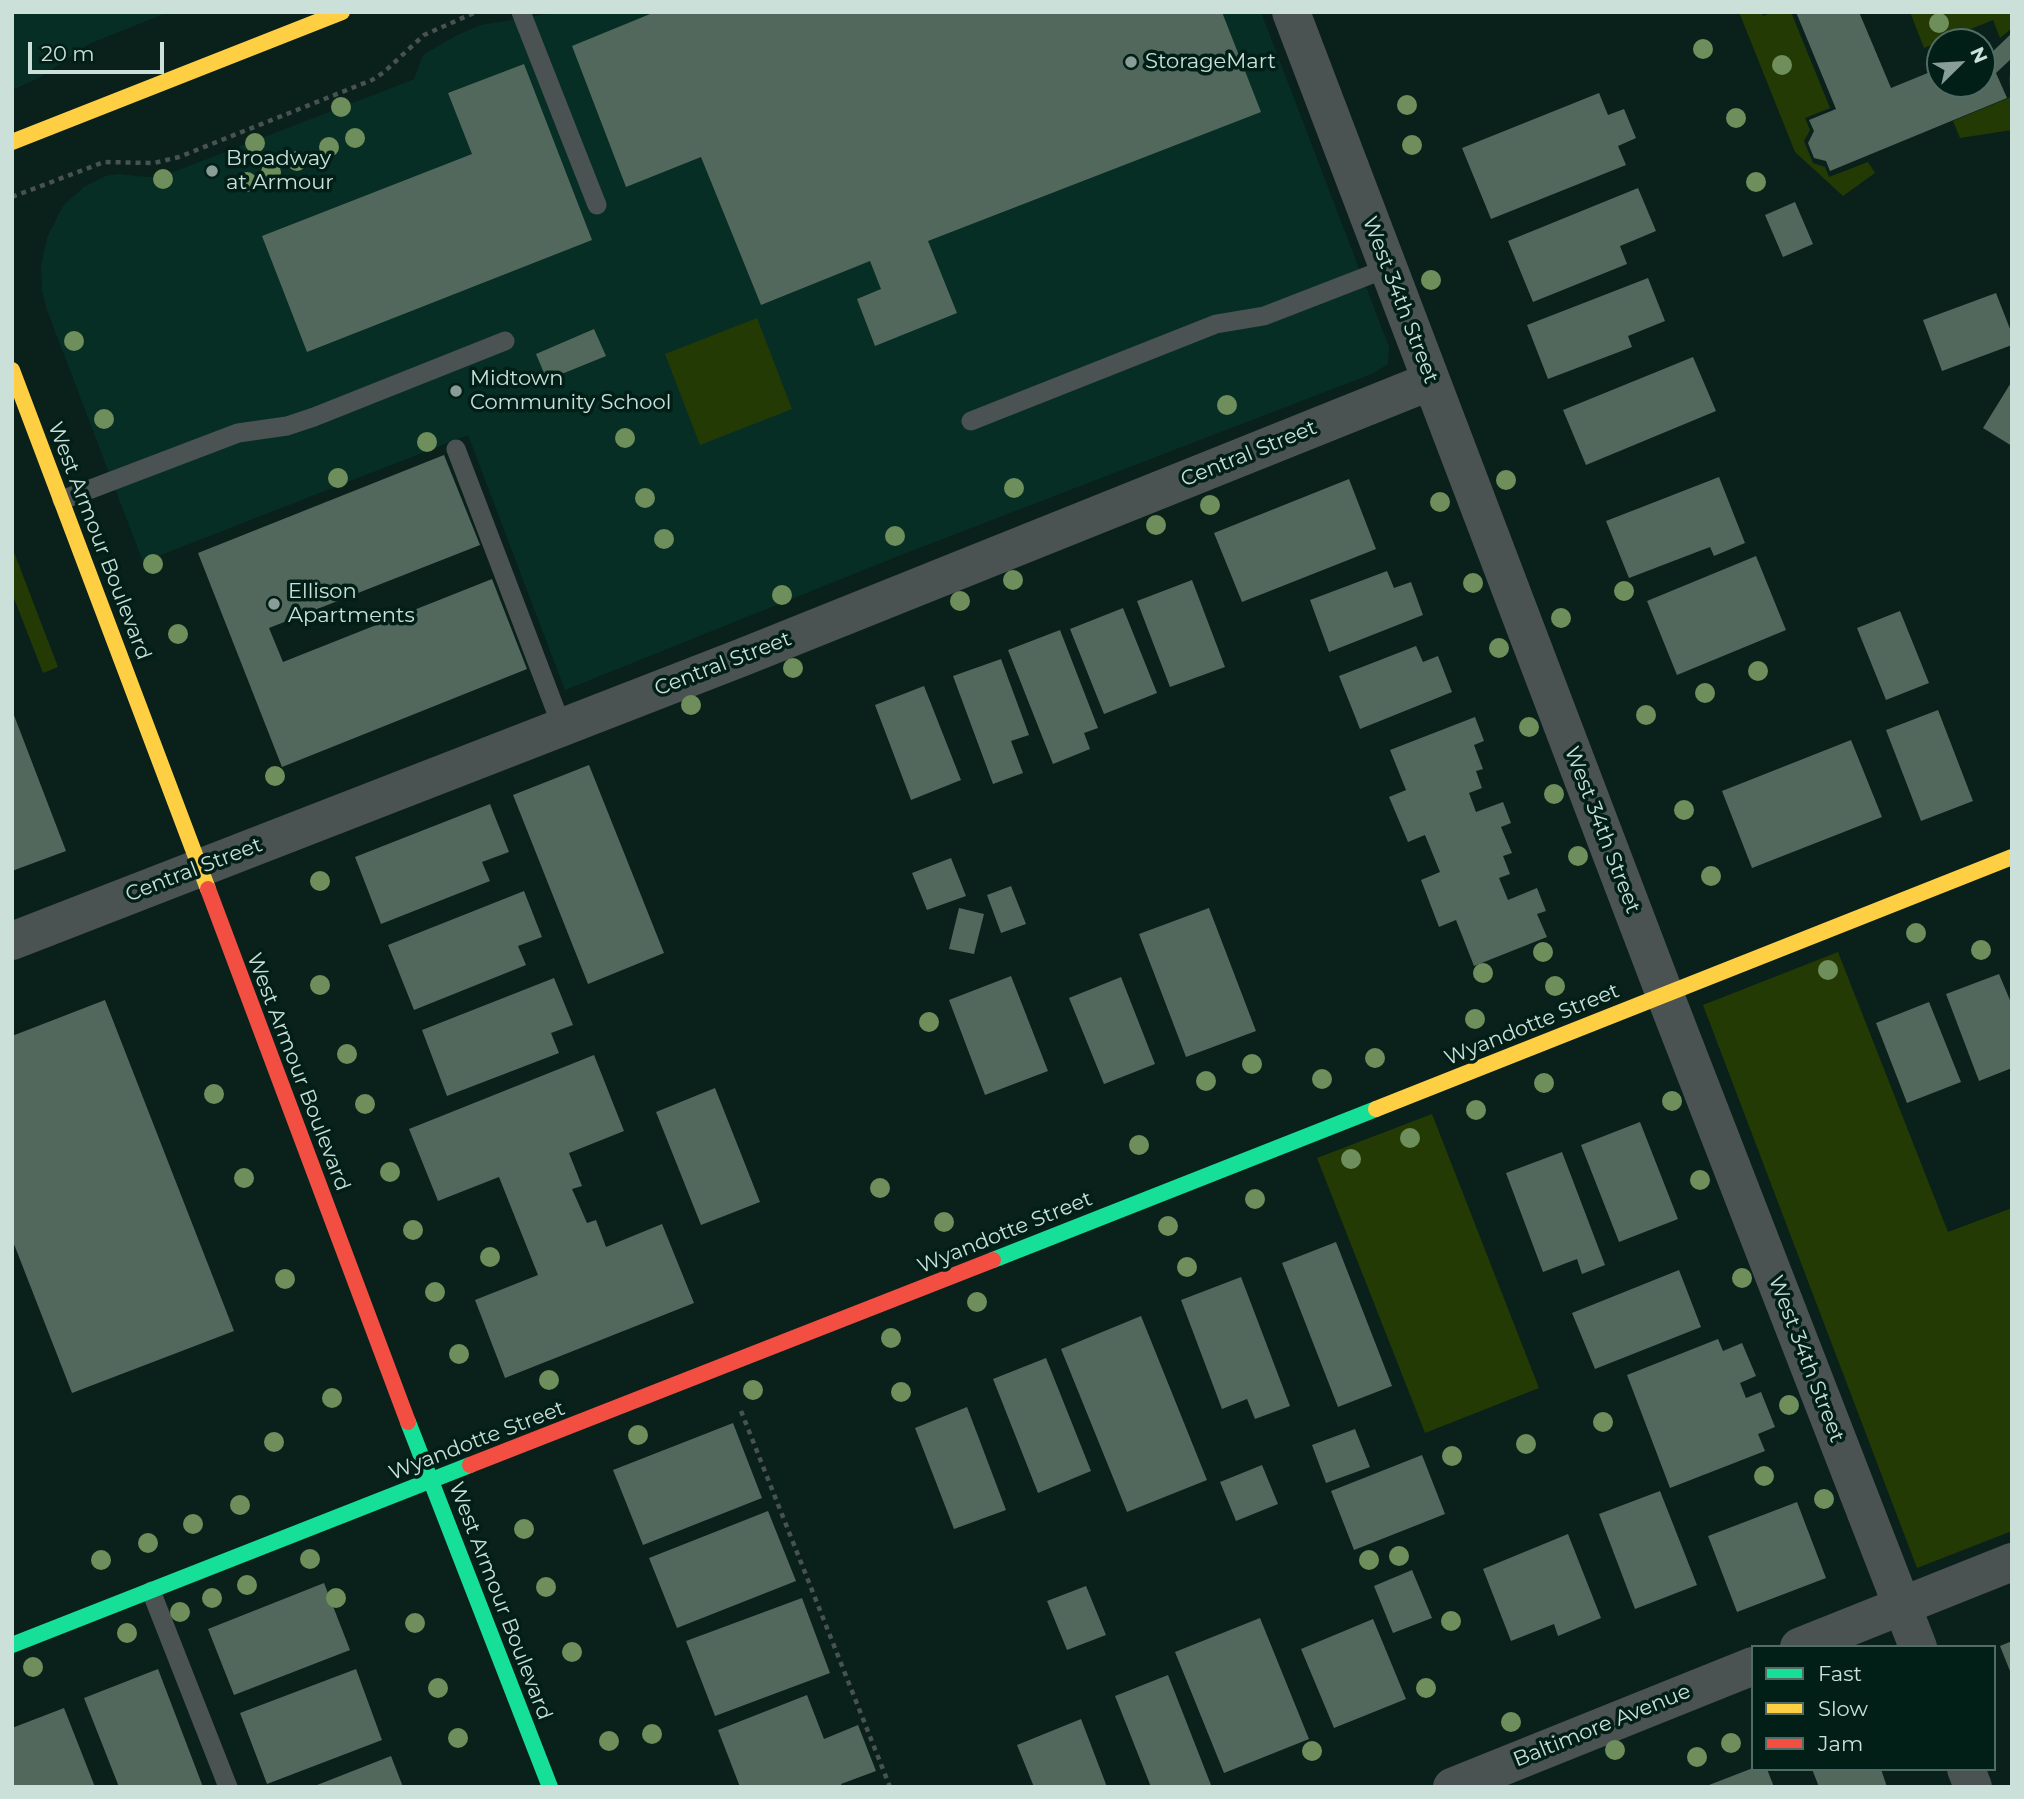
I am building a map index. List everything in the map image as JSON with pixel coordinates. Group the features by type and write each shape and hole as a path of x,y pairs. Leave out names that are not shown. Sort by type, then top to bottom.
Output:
{"street":[{"path":"12,142 342,12"},
{"name":"West 34th Street","path":"1292,12 1665,995 1916,1645"},
{"name":"West Armour Boulevard","path":"12,370 431,1482 550,1787"},
{"name":"Central Street","path":"12,941 562,727 1431,382"},
{"name":"Wyandotte Street","path":"12,1645 2012,857"},
{"path":"1805,1645 2012,1562"},
{"name":"Baltimore Avenue","path":"1452,1787 1751,1666"}],"lane":[{"path":"521,12 597,205"},
{"path":"971,421 1216,324 1237,318 1264,316 1388,268"},
{"path":"62,500 238,433 287,426 314,417 505,341"},
{"path":"456,449 562,727"},
{"path":"151,1591 228,1787"}],"path":[{"path":"12,197 104,162 154,163 179,158 372,80 424,35 476,12"},
{"path":"741,1411 890,1787"}],"shaded area":[{"path":"12,12 169,12 89,44 39,78 12,90"},
{"path":"560,12 1261,12 1389,347 1388,364 1374,373 901,555 565,690 468,435 143,562 42,291 41,266 47,238 63,206 84,187 106,176 118,174 158,178 414,79 423,55 457,35 481,25"}],"green space":[{"path":"1739,12 1762,12 1763,16 1773,12 1791,12 1830,108 1805,118 1810,130 1804,141 1813,163 1825,167 1829,177 1868,162 1875,173 1843,196 1795,152"},
{"path":"1910,12 2012,12 2012,28 2000,38 1993,20 1973,28 1926,28 1924,48"},
{"path":"2012,76 2012,130 1960,138 1953,121 2011,97 2009,77"},
{"path":"757,318 792,409 700,445 665,354"},
{"path":"12,547 58,667 43,673 12,593"},
{"path":"1838,952 1948,1232 2012,1208 2012,1531 1917,1568 1703,1005"},
{"path":"1432,1114 1539,1388 1425,1433 1317,1158"}],"building":[{"path":"655,12 1222,12 1261,112 928,241 957,313 875,346 857,299 881,289 870,261 761,305 701,157 626,187 572,46"},
{"path":"1796,12 1859,12 1891,88 1926,74 1926,98 1996,98 1996,73 2007,98 1830,171 1826,161 1814,158 1808,143 1814,131 1809,120 1836,109"},
{"path":"2012,33 2012,58 1996,73 1996,48"},
{"path":"524,64 592,240 307,352 262,236 472,154 448,93"},
{"path":"1599,93 1608,115 1624,109 1636,138 1618,146 1626,165 1491,219 1462,148"},
{"path":"1638,188 1656,231 1620,246 1627,264 1533,302 1508,241"},
{"path":"1795,202 1813,244 1783,257 1765,215"},
{"path":"1648,278 1665,321 1628,336 1632,347 1548,379 1527,325"},
{"path":"1996,293 2012,334 2012,345 1942,371 1923,320"},
{"path":"594,329 606,356 547,380 536,354"},
{"path":"1693,357 1716,411 1586,465 1563,410"},
{"path":"2012,381 2012,446 1983,428"},
{"name":"Ellison Apartments","path":"444,455 480,545 269,628 283,662 492,579 527,669 282,767 198,553"},
{"path":"1719,477 1745,543 1714,556 1710,547 1629,578 1606,521"},
{"path":"1349,479 1376,549 1242,602 1214,533"},
{"path":"1756,556 1786,630 1677,675 1647,601"},
{"path":"1387,571 1394,588 1411,582 1423,615 1329,652 1310,600"},
{"path":"1192,580 1225,667 1170,687 1137,601"},
{"path":"1123,608 1157,693 1104,714 1070,629"},
{"path":"1900,611 1929,683 1886,700 1857,628"},
{"path":"1060,630 1098,728 1084,733 1090,749 1053,764 1008,650"},
{"path":"1416,646 1423,662 1438,656 1452,692 1360,729 1339,676"},
{"path":"1001,659 1029,735 1011,741 1023,773 993,784 953,676"},
{"path":"924,686 961,780 911,800 875,705"},
{"path":"12,710 66,851 12,871"},
{"path":"1938,710 1973,801 1921,821 1886,730"},
{"path":"1475,717 1484,741 1474,745 1483,769 1476,771 1482,788 1469,793 1476,812 1503,802 1511,823 1501,827 1512,853 1503,856 1510,874 1499,878 1508,900 1537,888 1546,911 1537,914 1547,937 1474,966 1456,920 1439,927 1421,880 1440,872 1425,835 1408,842 1389,797 1406,790 1390,750"},
{"path":"1851,740 1882,817 1752,868 1722,791"},
{"path":"589,765 664,953 588,984 513,795"},
{"path":"490,804 509,852 482,862 490,881 381,924 355,857"},
{"path":"951,858 966,896 927,910 912,873"},
{"path":"1011,886 1026,924 1001,933 987,895"},
{"path":"524,891 542,937 518,946 526,965 414,1010 388,945"},
{"path":"959,908 984,914 974,954 949,949"},
{"path":"1209,908 1256,1031 1186,1057 1139,934"},
{"path":"1999,974 2012,1005 2012,1068 1979,1081 1946,994"},
{"path":"1011,976 1048,1071 985,1095 949,1000"},
{"path":"1121,977 1155,1064 1104,1084 1069,998"},
{"path":"554,978 573,1025 551,1033 559,1053 447,1096 422,1030"},
{"path":"105,1000 234,1331 72,1393 12,1239 12,1036"},
{"path":"1929,1002 1961,1082 1907,1103 1876,1023"},
{"path":"594,1055 624,1131 569,1153 582,1186 572,1189 587,1223 596,1220 606,1247 662,1224 694,1303 505,1378 475,1300 538,1275 499,1177 438,1201 409,1129"},
{"path":"715,1088 760,1202 701,1225 656,1112"},
{"path":"1640,1122 1678,1219 1619,1242 1581,1145"},
{"path":"1562,1152 1605,1265 1582,1274 1577,1259 1543,1272 1506,1173"},
{"path":"1336,1242 1392,1386 1338,1407 1282,1263"},
{"path":"1679,1270 1701,1327 1595,1369 1572,1313"},
{"path":"1241,1277 1290,1406 1255,1419 1247,1399 1222,1409 1181,1300"},
{"path":"1141,1316 1207,1480 1127,1512 1061,1349"},
{"path":"1718,1339 1723,1351 1742,1343 1756,1376 1740,1383 1746,1398 1761,1392 1775,1427 1758,1434 1765,1451 1670,1488 1627,1375"},
{"path":"1046,1358 1091,1471 1038,1493 993,1379"},
{"path":"967,1407 1006,1510 954,1529 915,1428"},
{"path":"733,1423 762,1498 643,1545 613,1470"},
{"path":"1355,1429 1370,1467 1326,1483 1312,1445"},
{"path":"1422,1455 1445,1514 1354,1550 1331,1491"},
{"path":"1262,1465 1278,1504 1236,1521 1220,1482"},
{"path":"1660,1491 1697,1585 1635,1609 1599,1514"},
{"path":"1797,1502 1826,1578 1737,1612 1708,1536"},
{"path":"768,1511 796,1581 677,1628 649,1558"},
{"path":"1568,1534 1601,1618 1558,1636 1554,1624 1511,1641 1483,1569"},
{"path":"1412,1570 1432,1618 1393,1633 1374,1586"},
{"path":"324,1583 350,1650 234,1695 208,1629"},
{"path":"1086,1586 1106,1635 1067,1650 1047,1601"},
{"path":"802,1598 830,1673 715,1716 686,1641"},
{"path":"1260,1618 1309,1739 1224,1773 1175,1652"},
{"path":"1373,1619 1406,1699 1334,1728 1301,1649"},
{"path":"2012,1641 2012,1676 2000,1646"},
{"path":"158,1669 203,1787 119,1787 84,1698"},
{"path":"356,1669 382,1740 267,1784 240,1713"},
{"path":"1168,1675 1211,1785 1206,1787 1151,1787 1115,1696"},
{"path":"807,1695 824,1739 858,1725 876,1771 841,1784 842,1787 740,1787 718,1730"},
{"path":"64,1708 95,1787 12,1787 12,1728"},
{"path":"1081,1719 1107,1787 1034,1787 1017,1745"},
{"path":"391,1756 403,1787 312,1787"},
{"path":"1751,1769 1751,1771 1768,1771 1774,1787 1709,1787"},
{"path":"1813,1771 1882,1771 1887,1787 1819,1787"}],"traffic: fast":[{"path":"993,1260 1376,1109"},
{"path":"408,1422 550,1787"},
{"path":"12,1645 470,1465"}],"traffic: slow":[{"path":"12,142 342,12"},
{"path":"12,370 208,889"},
{"path":"1376,1109 2012,857"}],"traffic: jam":[{"path":"208,889 408,1422"},
{"path":"470,1465 993,1260"}],"place":[{"name":"StorageMart","path":"1131,62"},
{"name":"Broadway at Armour","path":"212,171"},
{"name":"Midtown Community School","path":"456,391"},
{"name":"Ellison Apartments","path":"274,604"}]}
